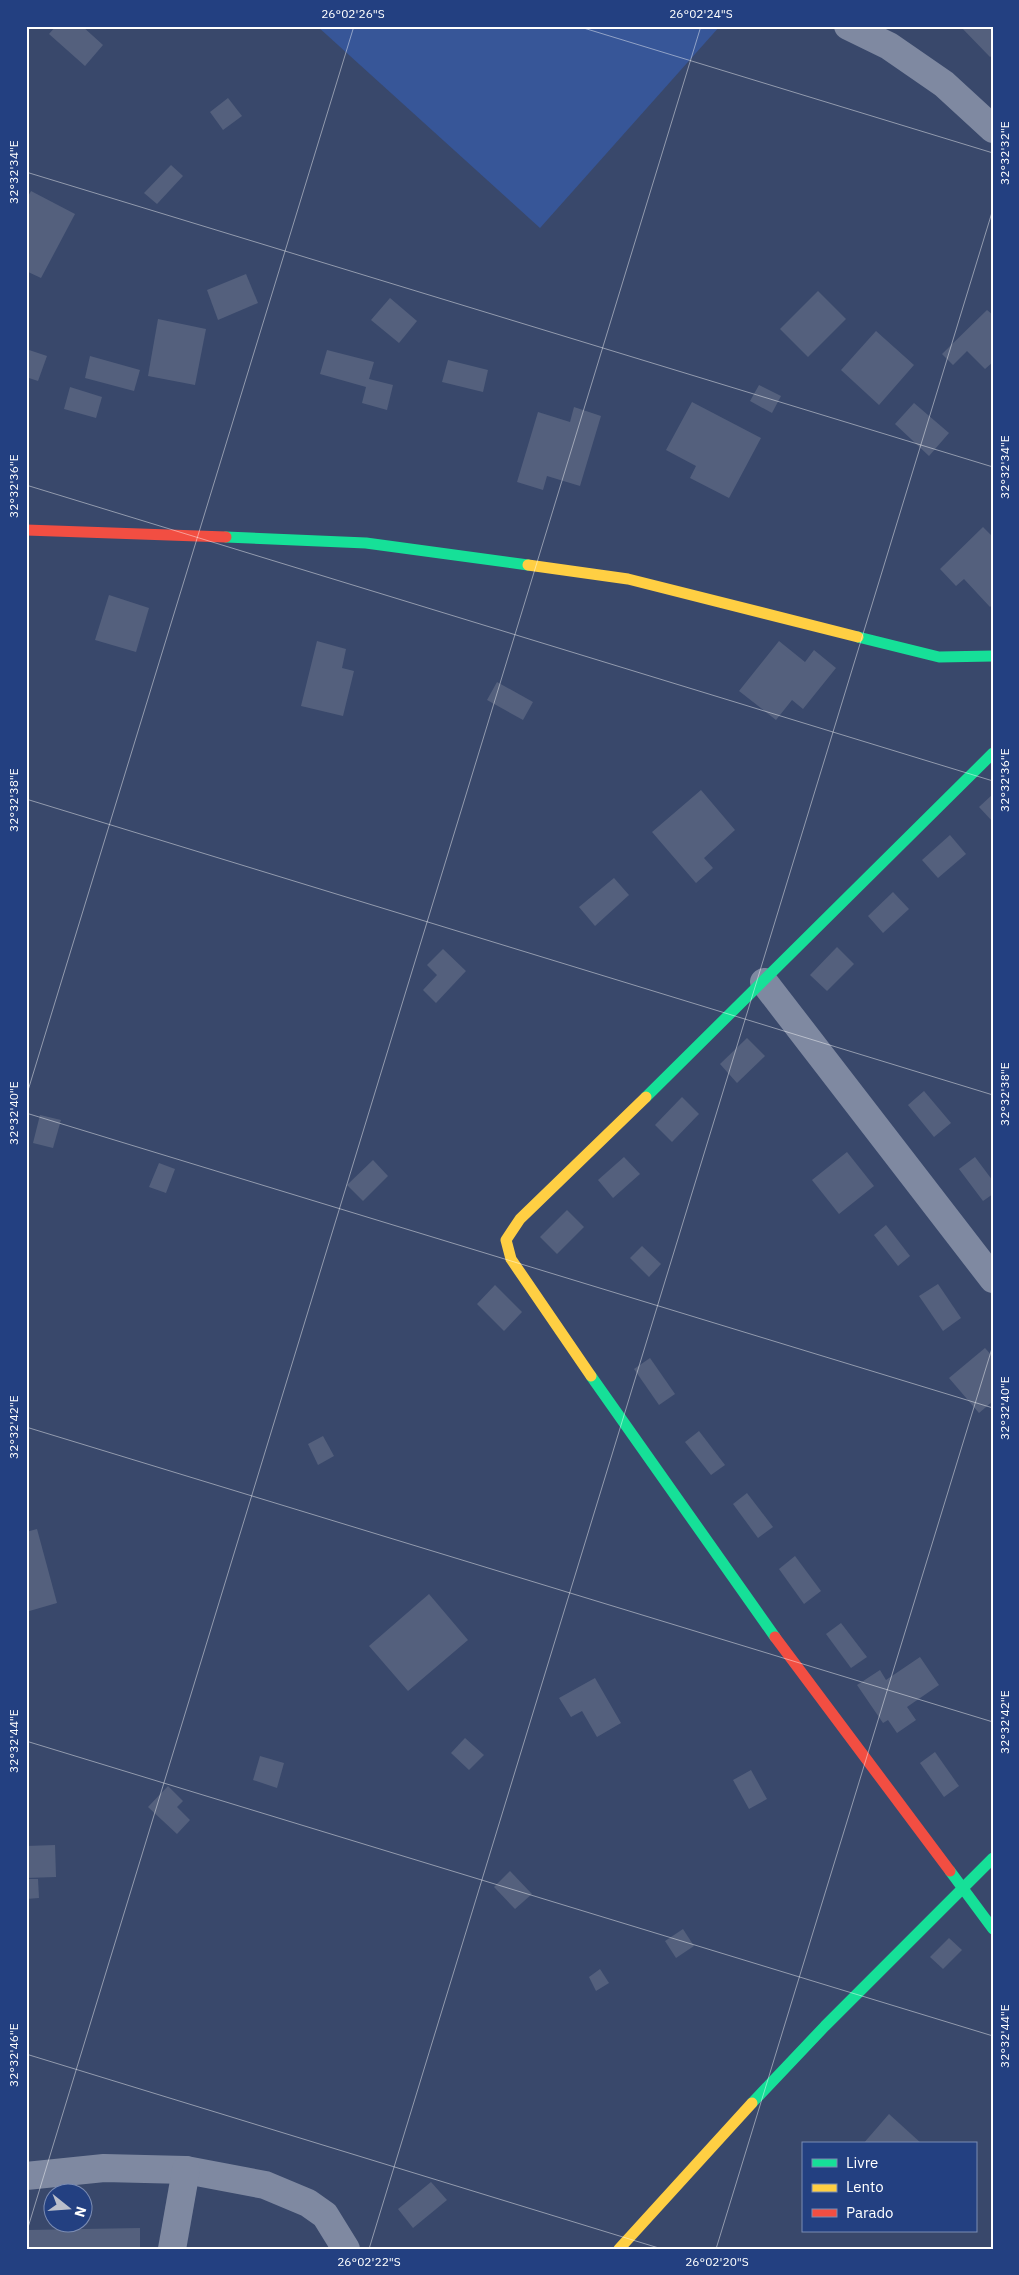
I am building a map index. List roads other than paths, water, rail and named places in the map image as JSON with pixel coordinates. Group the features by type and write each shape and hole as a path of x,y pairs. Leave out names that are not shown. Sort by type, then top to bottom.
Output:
{"street":[{"path":"848,26 889,46 944,84 993,129"},
{"path":"26,530 366,543 628,579 939,658 993,656"},
{"path":"993,752 764,982 520,1219 506,1240 511,1259 646,1457 786,1652 993,1929"},
{"path":"764,982 993,1279"},
{"path":"619,2249 696,2162 825,2026 993,1858"},
{"path":"26,2176 104,2168 186,2170 265,2186 308,2203 325,2215 346,2249"},
{"path":"172,2249 186,2170"}]}
